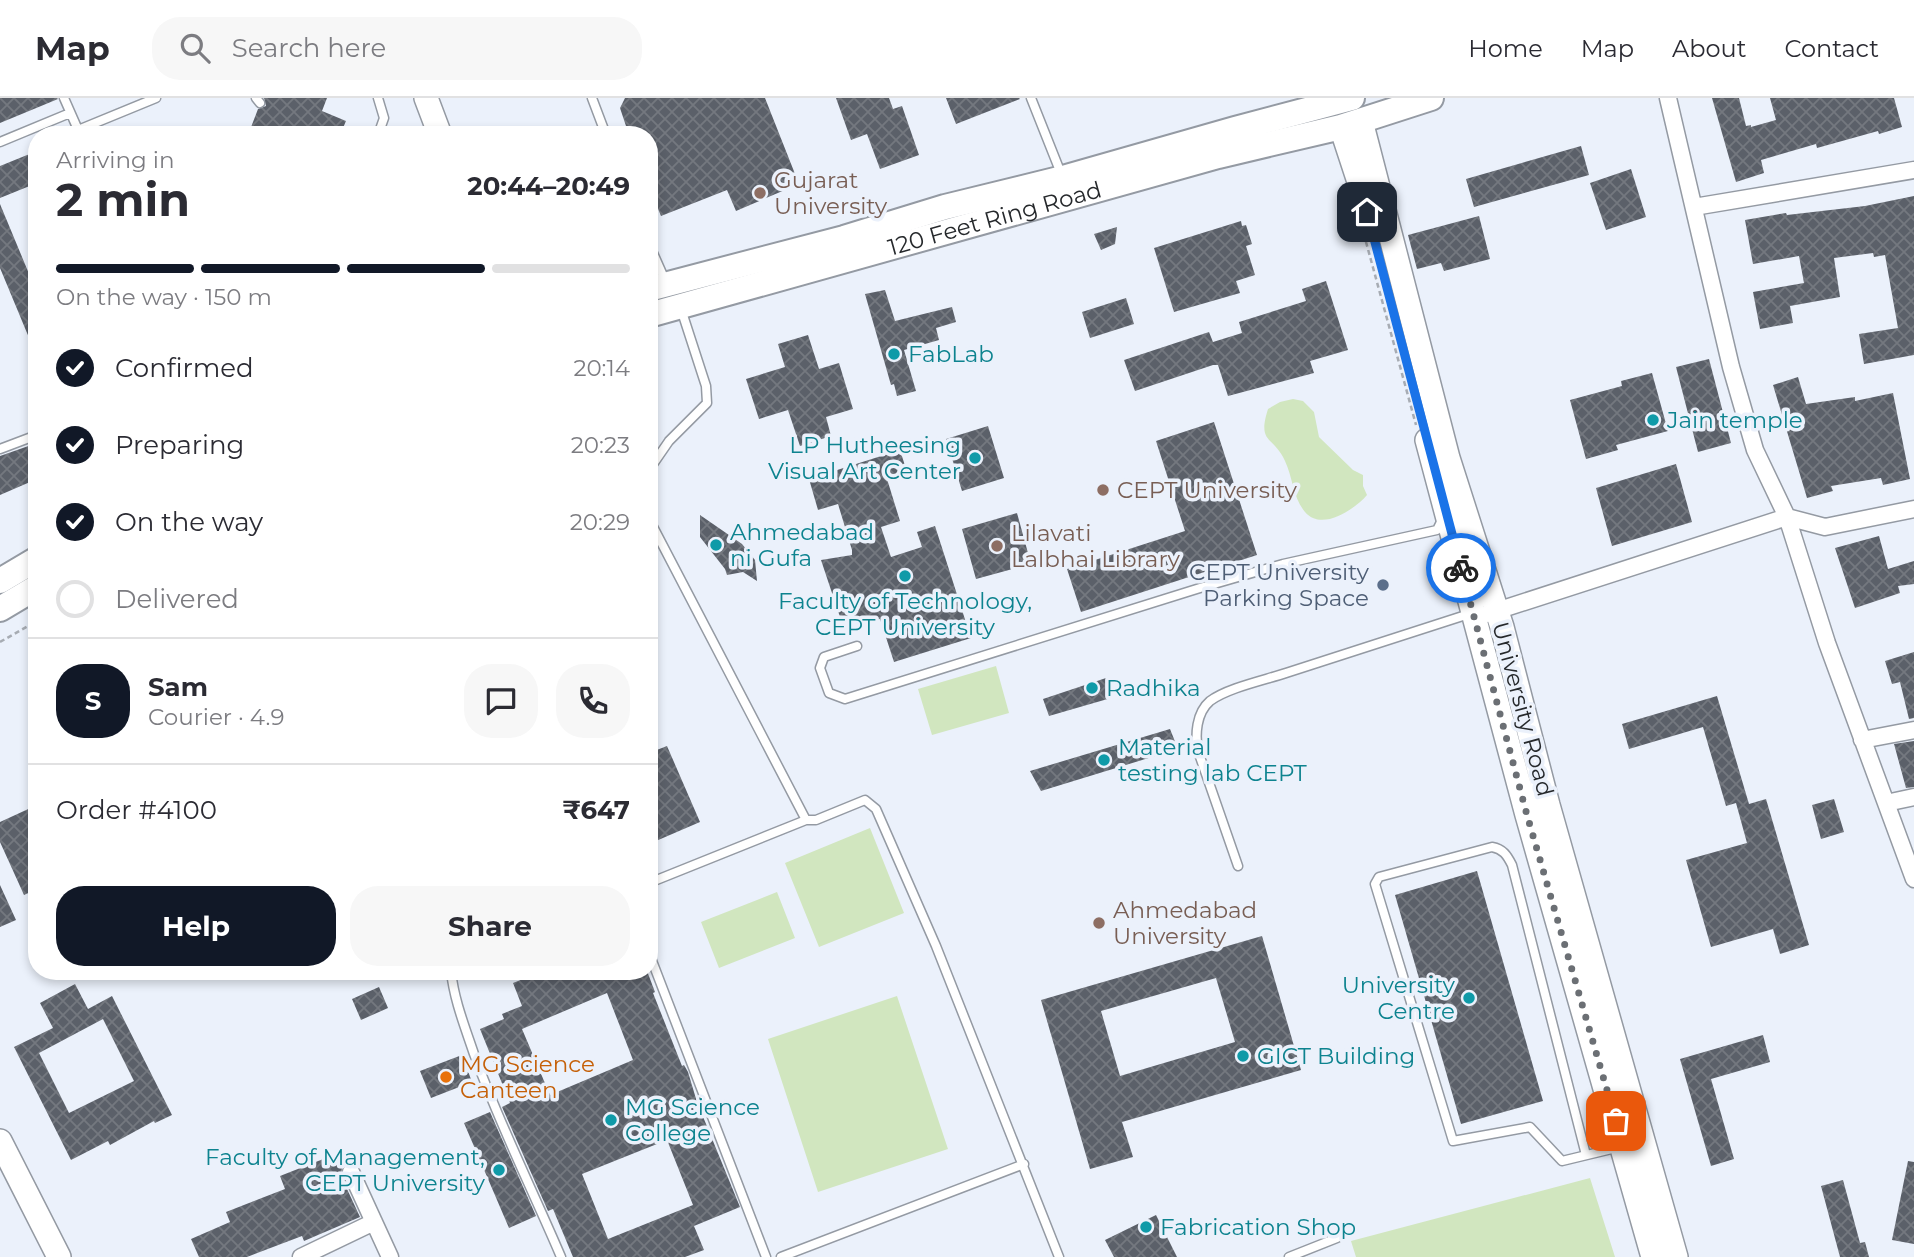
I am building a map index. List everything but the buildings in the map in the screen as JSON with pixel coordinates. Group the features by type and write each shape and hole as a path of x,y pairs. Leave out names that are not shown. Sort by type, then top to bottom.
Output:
{"main road":[{"name":"120 Feet Ring Road","path":"666,294 945,208 1235,129 1345,108 1431,98"},
{"name":"120 Feet Ring Road","path":"666,294 1192,163 1345,108"},
{"path":"0,581 28,564"},
{"path":"0,609 28,592"}],"street":[{"path":"426,98 437,126"},
{"path":"1668,98 1731,368 1755,450 1787,517 1827,643 1914,879"},
{"name":"University Road","path":"1345,108 1361,187 1448,518 1548,805 1676,1257"},
{"name":"University Road","path":"1345,108 1448,458 1527,815 1654,1257"},
{"path":"1694,207 1914,170"},
{"path":"1482,614 1787,517 1825,527 1914,509"},
{"path":"1862,740 1914,730"},
{"path":"1886,803 1914,797"},
{"path":"0,1140 59,1257"},
{"path":"351,1172 390,1257"},
{"path":"301,1257 374,1222"}],"lane":[{"path":"64,98 76,126"},
{"path":"93,126 156,98"},
{"path":"378,98 384,118 381,126"},
{"path":"593,98 603,126"},
{"path":"1031,98 1063,178"},
{"path":"39,126 70,113"},
{"path":"0,142 28,130"},
{"path":"658,270 706,386 707,403 669,441 658,457"},
{"path":"0,449 28,438"},
{"path":"857,646 824,657 820,668 829,694 845,699 1273,567 1437,530 1442,520 1448,518"},
{"path":"658,539 806,820"},
{"path":"1238,866 1198,751 1196,738 1199,720 1211,701 1274,677 1482,614"},
{"path":"658,879 806,820 816,820 865,800 876,809 936,946 1059,1257"},
{"path":"1586,1155 1541,972 1512,865 1506,853 1492,846 1379,877 1375,884 1453,1141 1530,1126 1562,1161 1623,1146"},
{"path":"658,976 766,1257"},
{"path":"452,980 490,1098 561,1257"},
{"path":"781,1257 1024,1164"},
{"path":"1289,1257 1337,1238"}],"path":[{"path":"1361,187 1355,203 1416,428"},
{"path":"0,642 28,626"}],"green space":[{"path":"1293,399 1303,401 1314,412 1319,437 1353,470 1363,475 1363,486 1367,495 1338,516 1320,520 1305,512 1298,501 1285,461 1265,434 1268,409"},
{"path":"996,666 1009,713 932,735 918,689"},
{"path":"870,828 904,913 819,947 785,863"},
{"path":"777,892 795,938 719,968 701,922"},
{"path":"897,996 948,1149 818,1192 768,1039"},
{"path":"1590,1178 1615,1257 1356,1257 1351,1241"}],"way so far":[{"path":"1461,568 1527,815 1616,1121"}],"place":[{"name":"Gujarat University","path":"760,193"},
{"name":"FabLab","path":"894,354"},
{"name":"Jain temple","path":"1653,420"},
{"name":"LP Hutheesing Visual Art Center","path":"975,458"},
{"name":"CEPT University","path":"1103,490"},
{"name":"Ahmedabad ni Gufa","path":"716,545"},
{"name":"Lilavati Lalbhai Library","path":"997,546"},
{"name":"Faculty of Technology, CEPT University","path":"905,576"},
{"name":"CEPT University Parking Space","path":"1383,585"},
{"name":"Radhika","path":"1092,688"},
{"name":"Material testing lab CEPT","path":"1104,760"},
{"name":"Ahmedabad University","path":"1099,923"},
{"name":"University Centre","path":"1469,998"},
{"name":"GICT Building","path":"1243,1056"},
{"name":"MG Science Canteen","path":"446,1077"},
{"name":"MG Science College","path":"611,1120"},
{"name":"Faculty of Management, CEPT University","path":"499,1170"},
{"name":"Fabrication Shop","path":"1146,1227"}],"route":[{"path":"1367,212 1461,568"}]}
